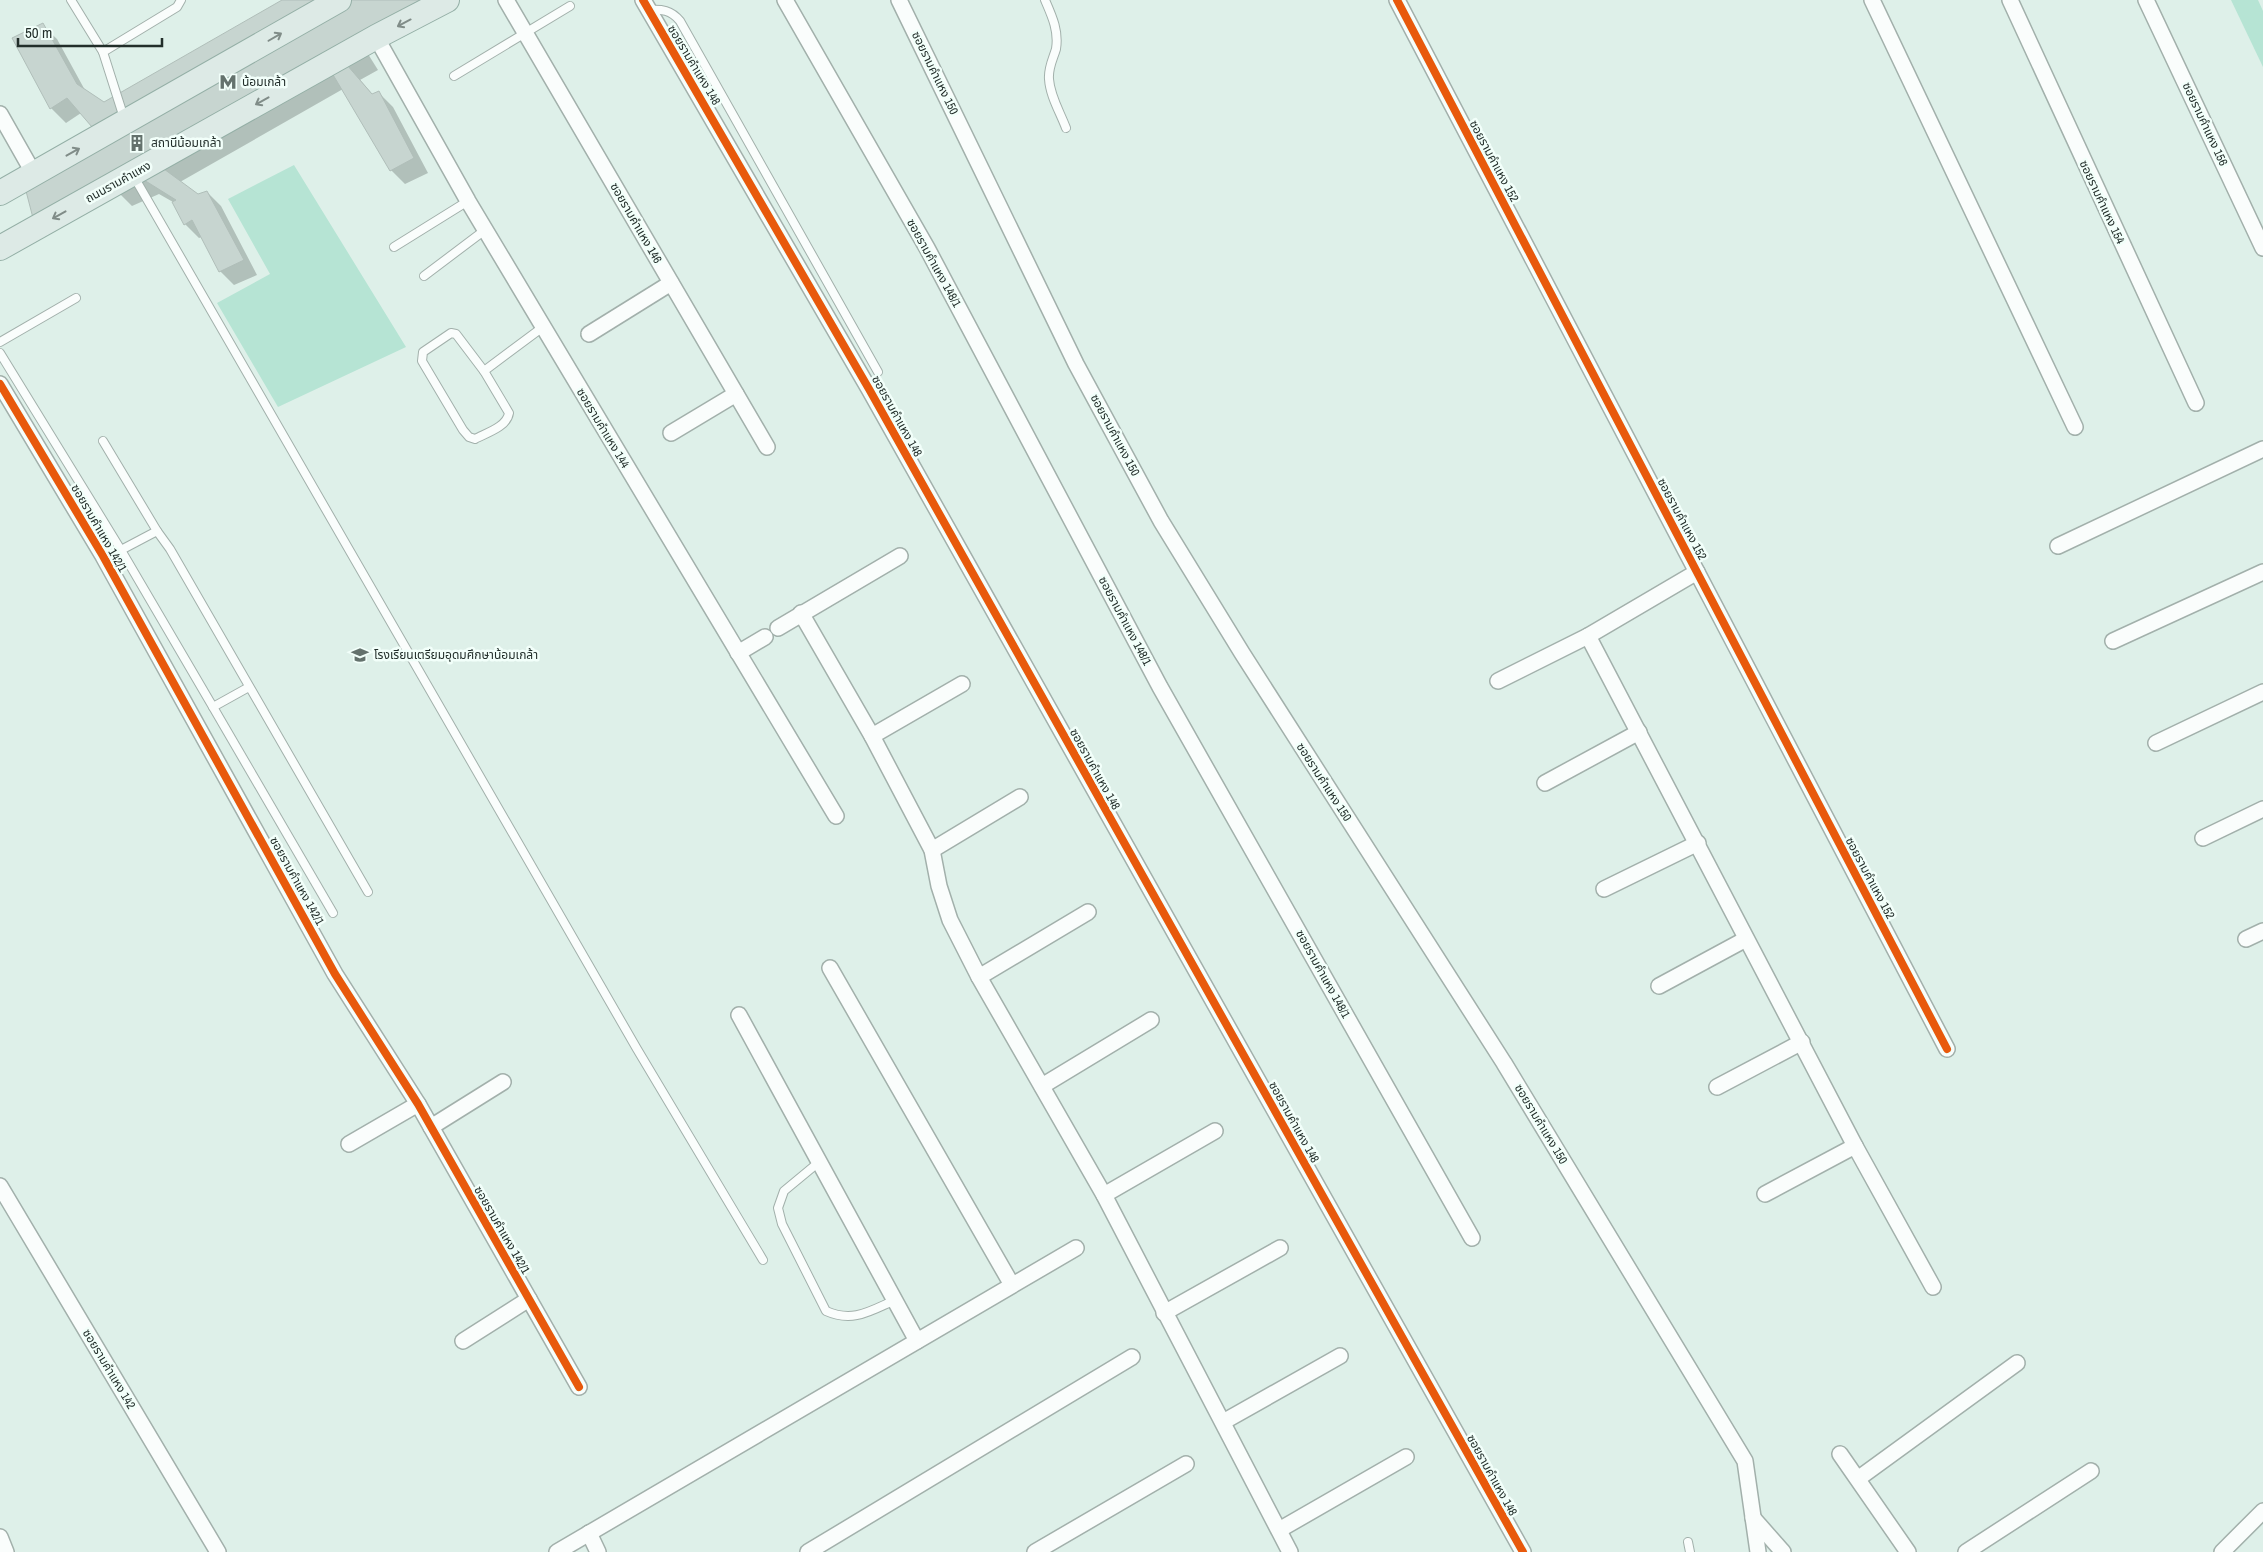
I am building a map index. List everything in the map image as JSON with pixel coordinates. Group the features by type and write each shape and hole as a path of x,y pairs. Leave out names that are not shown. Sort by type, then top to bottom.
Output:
{"main road":[{"path":"0,193 339,0"},
{"name":"ถนนรามคำแหง","path":"0,248 376,37 447,0"}],"street":[{"name":"ซอยรามคำแหง 146","path":"506,0 767,446"},
{"name":"ซอยรามคำแหง 148/1","path":"785,0 927,248 1160,687 1472,1238"},
{"name":"ซอยรามคำแหง 150","path":"899,0 1076,364 1161,521 1242,653 1504,1063 1745,1461 1758,1552"},
{"name":"ซอยรามคำแหง 152","path":"1397,0 1947,1049"},
{"path":"1872,0 2075,428"},
{"name":"ซอยรามคำแหง 154","path":"2010,0 2196,403"},
{"name":"ซอยรามคำแหง 156","path":"2146,0 2263,248"},
{"name":"ซอยรามคำแหง 148","path":"645,5 869,389 1523,1552"},
{"name":"ซอยรามคำแหง 144","path":"376,37 468,202 836,816"},
{"path":"0,114 34,174"},
{"path":"589,334 671,283"},
{"name":"ซอยรามคำแหง 142/1","path":"0,384 103,556 335,974 418,1104 579,1387"},
{"path":"671,432 736,394"},
{"path":"2058,546 2263,449"},
{"path":"778,628 900,556"},
{"path":"1498,681 1588,636 1697,572"},
{"path":"2113,641 2263,572"},
{"path":"801,613 872,736 932,850 939,886 950,920 979,978 1104,1194 1164,1313 1290,1552"},
{"path":"738,653 765,636"},
{"path":"1588,636 1698,842 1746,939 1802,1042 1855,1146 1932,1287"},
{"path":"872,736 962,684"},
{"path":"2156,742 2263,692"},
{"path":"1545,783 1638,732"},
{"path":"932,850 1020,797"},
{"path":"2202,838 2263,809"},
{"path":"1604,889 1698,842"},
{"path":"979,978 1088,912"},
{"path":"2246,939 2263,931"},
{"path":"1659,986 1746,939"},
{"path":"830,968 1012,1285"},
{"path":"739,1015 917,1341"},
{"path":"1042,1086 1151,1020"},
{"path":"1717,1087 1802,1042"},
{"path":"431,1127 503,1082"},
{"path":"349,1144 418,1104"},
{"path":"1104,1194 1215,1131"},
{"path":"1766,1194 1855,1146"},
{"name":"ซอยรามคำแหง 142","path":"0,1186 218,1552"},
{"path":"557,1552 1076,1248"},
{"path":"1164,1313 1280,1248"},
{"path":"463,1341 529,1299"},
{"path":"1223,1422 1340,1356"},
{"path":"808,1552 1132,1357"},
{"path":"1859,1478 2017,1363"},
{"path":"1840,1454 1859,1478 1908,1552"},
{"path":"1279,1530 1406,1458"},
{"path":"1035,1552 1186,1464"},
{"path":"1966,1552 2090,1471"},
{"path":"2222,1552 2263,1511"},
{"path":"1753,1518 1783,1552"},
{"path":"590,1533 598,1552"},
{"path":"0,1537 6,1552"}],"lane":[{"path":"70,0 103,52 126,122"},
{"path":"103,52 177,7 181,0"},
{"path":"1044,0 1055,22 1057,35 1056,48 1049,70 1049,81 1066,128"},
{"path":"645,5 674,14 680,21 878,372"},
{"path":"454,76 570,6"},
{"path":"132,174 637,1049 763,1260"},
{"path":"394,247 468,202"},
{"path":"424,276 485,230"},
{"path":"0,342 76,298"},
{"path":"484,371 543,328"},
{"path":"448,334 456,334 484,371 509,413 508,419 503,424 475,439 469,437 463,430 422,361 421,356 448,334"},
{"path":"0,353 121,550 333,914"},
{"path":"103,441 157,531 170,549 368,892"},
{"path":"121,550 157,531"},
{"path":"213,707 250,686"},
{"path":"819,1162 784,1191 778,1208 782,1224 826,1311 840,1317 856,1316 895,1300"},
{"path":"1688,1542 1690,1552"}],"green space":[{"path":"2231,0 2258,0 2263,11 2263,67"},
{"path":"294,165 406,347 278,407 217,303 270,274 228,199"}],"building":[{"name":"สถานีน้อมเกล้า","path":"282,0 430,0 347,65 372,94 379,91 414,158 390,171 332,73 164,169 198,194 207,191 244,260 219,272 192,220 184,225 172,202 176,200 144,180 33,218 20,168 92,127 67,98 50,109 12,38 43,23 77,84 104,102"}],"cycle path":[{"path":"643,0 869,389 1523,1552"},
{"path":"1397,0 1947,1049"},
{"path":"0,384 103,556 335,974 418,1104 579,1387"}],"place":[{"name":"น้อมเกล้า","path":"228,82"},
{"name":"สถานีน้อมเกล้า","path":"137,143"},
{"name":"โรงเรียนเตรียมอุดมศึกษาน้อมเกล้า","path":"360,655"}]}
